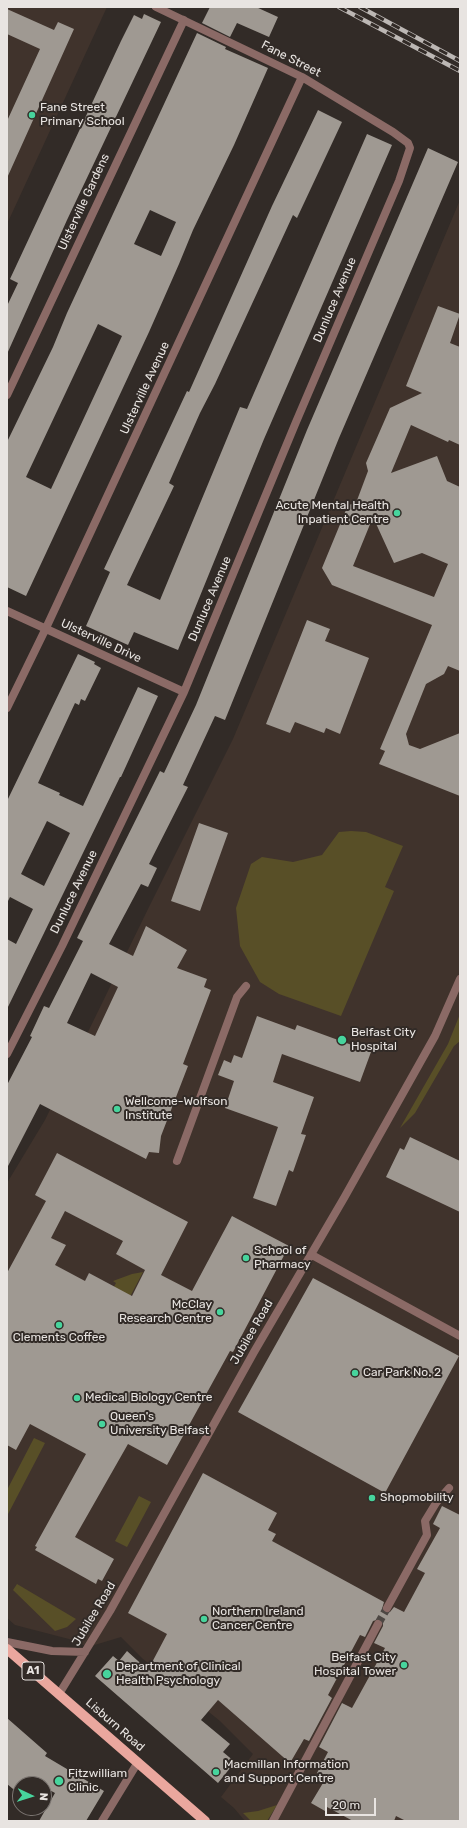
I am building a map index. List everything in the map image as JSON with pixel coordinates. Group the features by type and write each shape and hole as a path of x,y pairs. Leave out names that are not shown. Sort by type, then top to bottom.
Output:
{"main road":[{"name":"Lisburn Road","path":"7,1649 205,1821"}],"street":[{"name":"Fane Street","path":"156,7 302,77 408,143"},
{"name":"Ulsterville Gardens","path":"7,395 184,20"},
{"name":"Ulsterville Avenue","path":"7,708 46,628 302,77"},
{"name":"Dunluce Avenue","path":"7,1054 62,946 184,692 296,422 399,181 409,154 410,148 408,143"},
{"name":"Ulsterville Drive","path":"7,611 184,692"},
{"name":"Jubilee Road","path":"59,1694 136,1565 254,1352 312,1255 426,1052 460,979"},
{"path":"177,1161 237,997 246,986"},
{"path":"312,1255 460,1336"},
{"path":"387,1608 427,1534 425,1521 430,1511 448,1488"},
{"path":"273,1821 378,1624"},
{"path":"7,1642 52,1651 85,1652"},
{"path":"102,1821 138,1762"}],"shaded area":[{"name":"Fane Street Primary School","path":"7,7 107,7 7,224"},
{"name":"Belfast City Hospital","path":"460,200 460,1821 245,1821 234,1808 221,1797 253,1754 220,1721 143,1659 121,1637 88,1647 69,1639 15,1625 7,1618 7,1183 45,1120 233,739"},
{"path":"339,832 366,832 403,846 385,887 394,891 341,1016 279,994 260,982 240,946 236,908 251,864 262,857 293,862 322,855"},
{"path":"460,1014 460,1041 454,1046 415,1113 400,1128 448,1044"},
{"path":"143,1272 93,1367 77,1359 116,1283 113,1281 132,1274"},
{"path":"34,1438 45,1443 7,1516 7,1490"},
{"path":"139,1496 151,1502 127,1547 115,1541"},
{"path":"17,1584 76,1619 67,1627 55,1631 13,1590"},
{"path":"277,1805 267,1821 251,1821 243,1813 258,1811"}],"building":[{"path":"210,7 256,7 278,17 269,37 237,23 230,37 202,23"},
{"path":"7,9 54,30 58,22 74,29 7,178 7,121 40,49 7,34"},
{"path":"144,14 161,22 67,220 7,354 7,306 18,283 10,279 134,15 142,19"},
{"path":"197,33 226,47 225,49 268,68 234,145 193,230 149,332 26,596 7,587 7,442 53,347 67,313","holes":["150,210 176,222 161,256 134,244","98,324 122,336 51,489 26,477"]},
{"path":"318,110 342,122 297,218 293,215 215,384 200,413 169,483 174,486 127,585 160,600 240,407 247,409 367,134 392,145 264,439 178,650 134,632 128,645 86,626 110,572 104,569 187,391 189,392 272,206"},
{"path":"428,148 458,162 339,438 225,720 215,716 183,785 188,787 149,864 157,868 148,887 141,884 109,944 133,956 146,926 187,950 177,968 207,979 204,987 211,990 183,1064 188,1066 161,1136 159,1153 149,1152 146,1159 40,1104 7,1168 7,1085 32,1037 30,1036 44,1006 49,1008 83,941 77,938 160,771 164,773 196,705 307,430","holes":["91,973 118,987 95,1036 67,1023"]},
{"name":"Acute Mental Health Inpatient Centre","path":"438,306 460,314 450,343 460,347 460,445 449,440 448,442 411,425 391,473 437,456 447,481 460,487 460,671 448,666 444,674 426,684 406,734 409,745 420,749 460,733 460,796 379,764 385,751 380,749 432,625 332,585 322,568 348,505 356,503 368,471 366,463 390,408 422,393 406,386","holes":["373,517 394,563 422,553 448,564 434,597 353,566"]},
{"path":"307,620 330,629 325,641 369,658 340,734 326,728 324,733 295,722 290,733 266,724"},
{"path":"78,654 95,662 94,664 101,668 85,701 81,699 79,705 75,703 38,783 60,793 59,795 83,806 138,687 158,696 121,777 7,1009 7,939 16,944 33,909 10,897 7,903 7,801","holes":["47,821 70,833 44,886 21,874"]},
{"path":"199,823 228,833 200,911 171,901"},
{"path":"257,1016 295,1030 297,1025 371,1052 360,1082 282,1054 273,1082 314,1097 301,1134 306,1135 293,1172 289,1170 276,1206 253,1198 278,1127 225,1108 234,1081 218,1075 224,1060 231,1063 234,1055 242,1058"},
{"path":"410,1137 460,1161 460,1212 386,1177 400,1148 404,1150"},
{"path":"57,1153 188,1222 161,1275 192,1291 232,1216 289,1246 233,1352 230,1351 167,1465 128,1444 75,1537 114,1559 102,1581 98,1579 96,1584 35,1550 37,1547 35,1546 86,1454 30,1424 16,1450 7,1445 7,1273 46,1201 35,1195","holes":["65,1211 123,1241 116,1254 145,1270 132,1296 89,1273 85,1281 55,1265 66,1245 51,1238"]},
{"name":"Car Park No. 2","path":"313,1278 459,1356 385,1493 238,1412"},
{"path":"203,1473 277,1513 268,1530 276,1534 272,1541 384,1602 382,1609 387,1613 394,1607 404,1612 425,1573 417,1569 440,1528 433,1524 442,1506 460,1515 460,1821 406,1821 396,1816 394,1821 353,1821 327,1807 325,1811 311,1803 326,1778 317,1773 328,1752 319,1747 342,1703 352,1708 385,1648 374,1643 383,1626 383,1621 380,1619 373,1621 365,1637 360,1635 328,1695 332,1698 309,1741 304,1739 290,1763 218,1700 201,1720 230,1744 223,1752 235,1762 218,1783 95,1676 113,1656 119,1661 127,1651 148,1670 167,1634 128,1613"},
{"path":"7,1718 47,1753 45,1756 104,1791 86,1821 39,1821 42,1816 52,1816 52,1798 55,1793 52,1791 52,1776 12,1776 12,1788 7,1784"}],"tunnel":[{"path":"378,1624 387,1608"}],"railway":[{"path":"339,7 460,71"},
{"path":"360,7 460,61"}],"place":[{"name":"Fane Street Primary School","path":"32,115"},
{"name":"Acute Mental Health Inpatient Centre","path":"397,513"},
{"name":"Belfast City Hospital","path":"342,1040"},
{"name":"Wellcome-Wolfson Institute","path":"117,1109"},
{"name":"School of Pharmacy","path":"246,1258"},
{"name":"McClay Research Centre","path":"220,1312"},
{"name":"Clements Coffee","path":"59,1325"},
{"name":"Car Park No. 2","path":"355,1373"},
{"name":"Medical Biology Centre","path":"77,1398"},
{"name":"Queen's University Belfast","path":"102,1424"},
{"name":"Shopmobility","path":"372,1498"},
{"name":"Northern Ireland Cancer Centre","path":"204,1619"},
{"name":"Belfast City Hospital Tower","path":"404,1665"},
{"name":"Department of Clinical Health Psychology","path":"107,1674"},
{"name":"Macmillan Information and Support Centre","path":"216,1772"},
{"name":"Fitzwilliam Clinic","path":"59,1781"}]}
